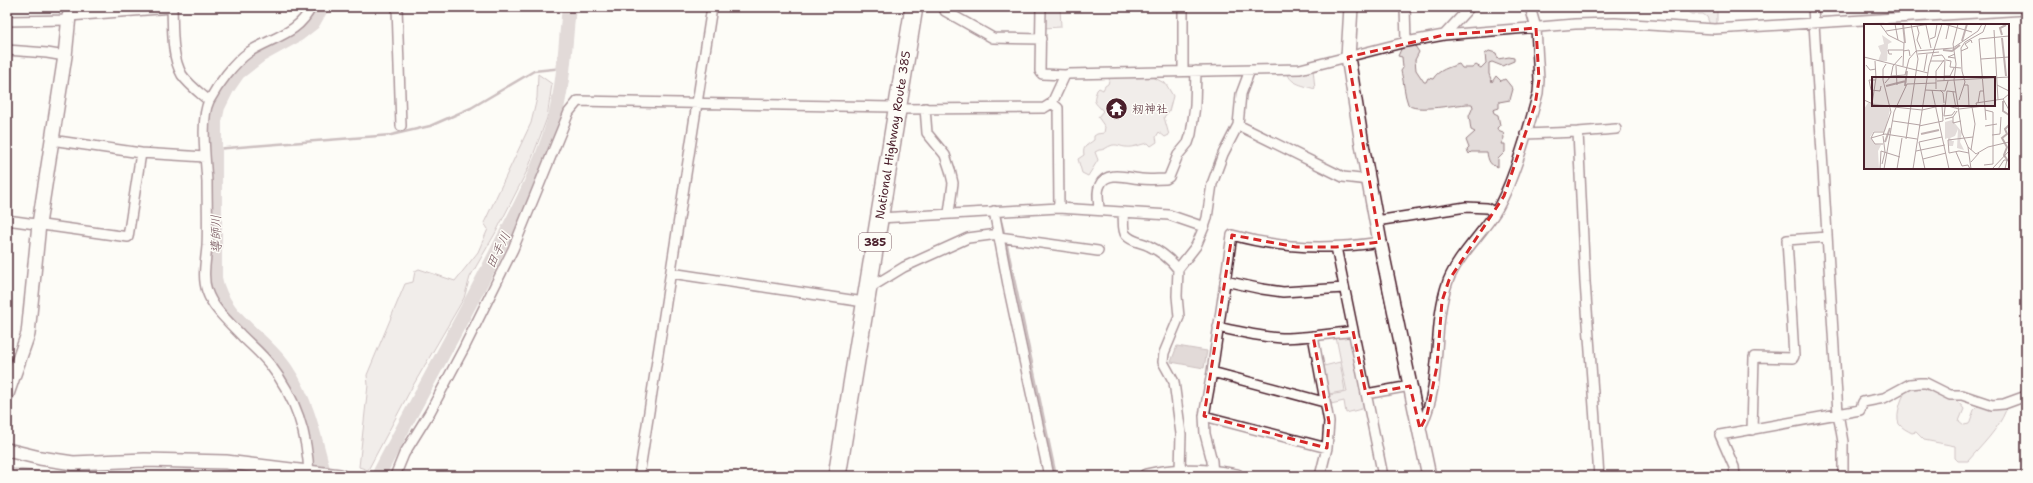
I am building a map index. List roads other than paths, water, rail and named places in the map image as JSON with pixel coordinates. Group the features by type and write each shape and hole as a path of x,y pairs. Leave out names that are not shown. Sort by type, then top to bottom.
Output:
{"highway":[{"name":"National Highway Route 385","path":"837,476 914,7"}],"street":[{"path":"7,21 68,14 172,7 178,65 188,82 209,101"},
{"path":"309,474 308,450 304,431 289,395 271,366 214,305 206,290 207,205 205,122 209,101 225,77 249,52 294,29 307,16 311,7"},
{"path":"397,7 402,126"},
{"path":"639,476 712,7"},
{"path":"944,7 945,11 993,38 1040,39"},
{"path":"1041,7 1040,71 1042,74 1065,75 1300,69 1406,42 1444,35 1575,24 1615,23 1715,29 2026,10"},
{"path":"1183,7 1183,71"},
{"path":"1351,7 1348,57 1380,242 1430,476"},
{"path":"1405,7 1406,42"},
{"path":"1444,35 1470,7"},
{"path":"1420,429 1427,415 1437,366 1442,301 1449,280 1455,268 1495,213 1504,196 1538,93 1539,80 1536,28 1530,7"},
{"path":"1813,7 1838,413 1842,442 1844,476"},
{"path":"7,394 10,377 28,334 51,140 65,56 68,14"},
{"path":"7,50 65,56"},
{"path":"1180,470 1181,434 1174,382 1163,362 1164,353 1179,317 1176,296 1178,269 1196,246 1204,227 1207,218 1212,184 1223,154 1238,125 1241,94 1250,70"},
{"path":"1099,210 1098,191 1100,183 1105,178 1121,175 1142,179 1166,179 1169,177 1178,155 1188,143 1191,134 1195,106 1196,71"},
{"path":"395,476 404,454 430,412 482,313 513,249 569,112 578,101 892,107 897,109 1044,108 1052,103 1065,75"},
{"path":"1052,103 1058,108 1059,208"},
{"path":"926,108 927,133 945,155 953,183 949,213"},
{"path":"1238,125 1343,178 1369,180"},
{"path":"1525,134 1616,129"},
{"path":"1578,132 1585,282 1599,476"},
{"path":"51,140 141,153 205,157"},
{"path":"7,220 128,237 141,153"},
{"path":"1376,221 1466,207 1487,208 1495,213"},
{"path":"879,218 1059,208 1099,210 1123,214 1169,216 1204,227"},
{"path":"994,211 1049,476"},
{"path":"1123,214 1126,235 1135,241 1158,251 1178,269"},
{"path":"1213,474 1212,461 1205,434 1204,416 1232,235 1268,244 1336,247 1380,242"},
{"path":"671,273 866,296 904,267 968,238 998,236 1098,251"},
{"path":"1752,430 1754,357 1793,358 1794,356 1787,240 1827,237"},
{"path":"1336,247 1383,476"},
{"path":"1225,281 1283,292 1344,288"},
{"path":"1218,327 1257,335 1282,338 1353,331"},
{"path":"1313,336 1324,402 1329,422 1327,448 1320,476"},
{"path":"1212,372 1324,402"},
{"path":"1735,476 1734,467 1720,435 1860,410 1863,402 1884,398 1910,384 1926,383 1950,395 1962,395 1992,405 2004,404 2026,396"},
{"path":"1366,394 1410,386"},
{"path":"1204,416 1327,448"},
{"path":"7,450 40,458 73,463 145,460 226,462 309,474 340,476"},
{"path":"1148,476 1180,470 1237,476"}],"waterway":[{"name":"導師川","path":"322,7 313,23 299,34 261,55 238,73 227,89 218,107 215,121 215,278 219,292 235,317 278,359 294,382 309,418 323,469 323,476"},
{"name":"田手川","path":"378,476 486,272 537,170 553,124 560,95 569,7"},
{"path":"215,149 391,135 430,126 471,108 534,71 563,68"},
{"path":"1000,217 1005,236"},
{"path":"1006,241 1056,476"}],"place":[{"name":"籾神社","path":"1116,109"}]}
